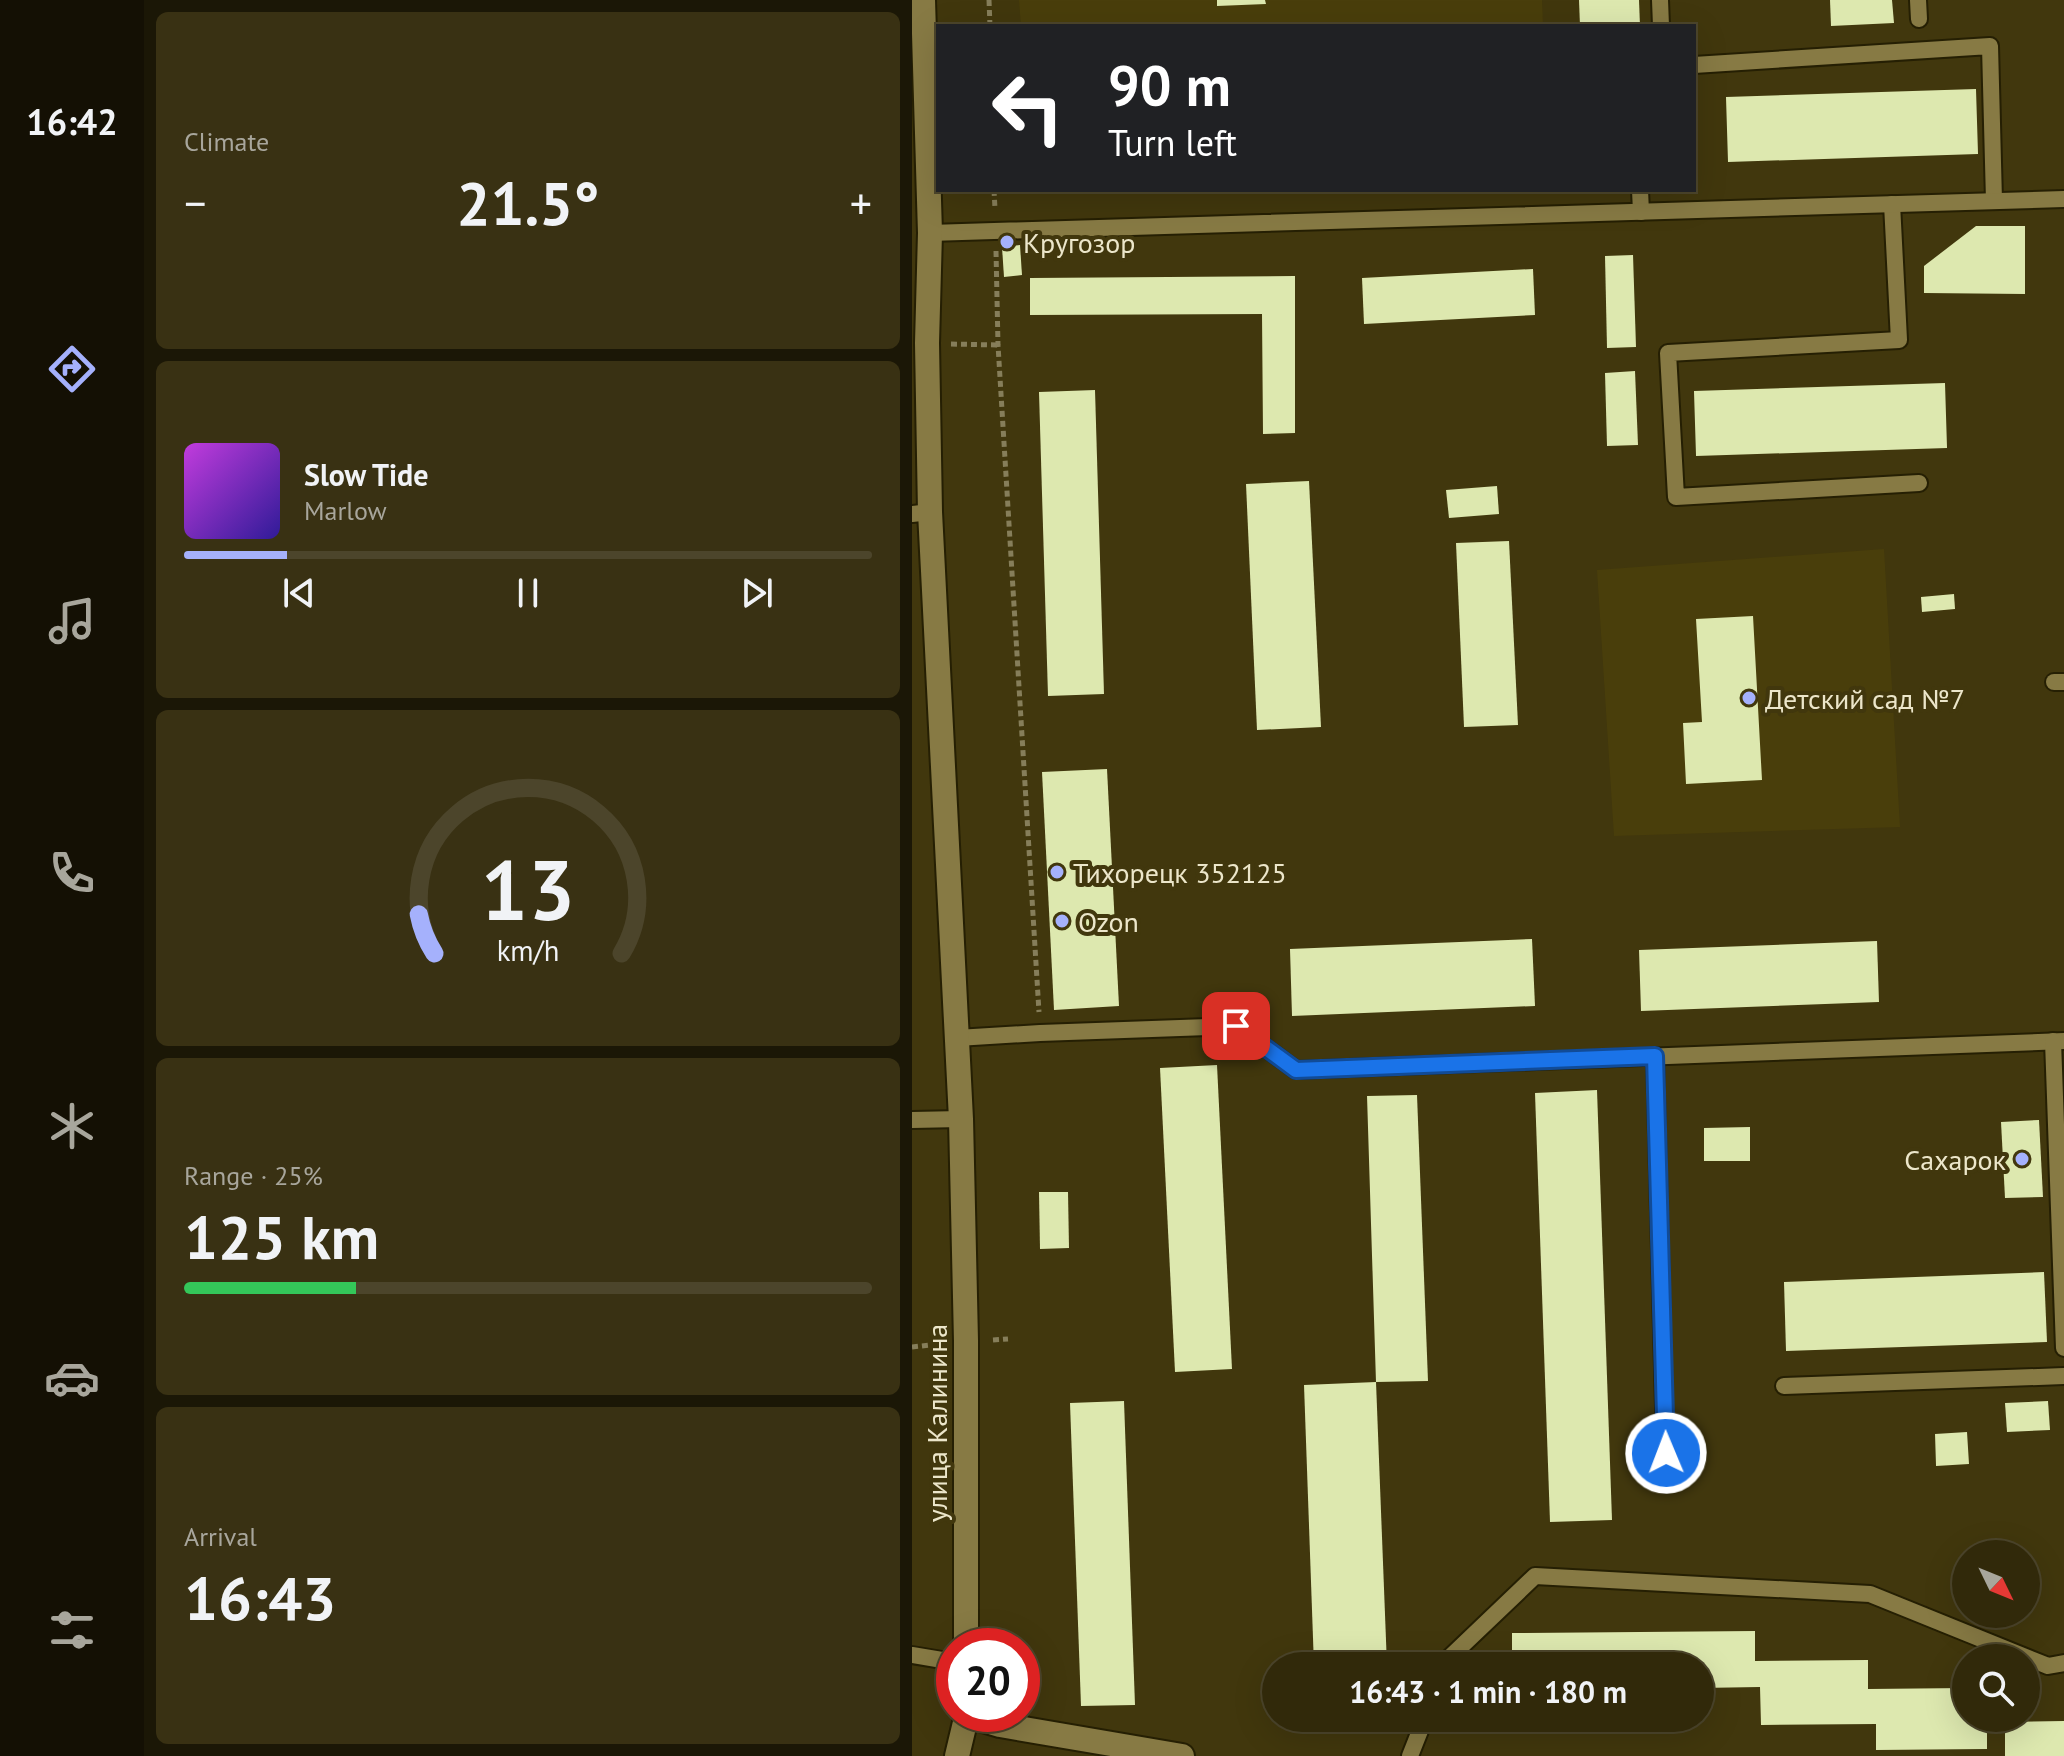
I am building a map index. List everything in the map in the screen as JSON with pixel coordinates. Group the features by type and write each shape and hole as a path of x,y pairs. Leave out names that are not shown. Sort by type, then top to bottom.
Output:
{"street":[{"name":"улица Калинина","path":"923,0 920,188 930,233 920,330 921,513 961,1119 966,1341 966,1628"},
{"path":"957,1756 963,1732"},
{"path":"1040,1732 1182,1756"}],"lane":[{"path":"1660,0 1661,24"},
{"path":"1918,0 1919,19"},
{"path":"1696,65 1990,46 1994,201"},
{"path":"1640,192 1641,212"},
{"path":"930,233 2064,199"},
{"path":"1892,204 1899,340 1668,353 1676,497 1919,483"},
{"path":"957,1038 1236,1026 1296,1070 2058,1041 2064,1348"},
{"path":"1655,1056 1666,1484"},
{"path":"912,1120 961,1119"},
{"path":"1784,1386 2064,1376"},
{"path":"1455,1652 1535,1576 1870,1594 2048,1666 2064,1663"},
{"path":"912,1655 936,1659"},
{"path":"1410,1756 1419,1732"}],"path":[{"path":"989,0 990,24"},
{"path":"994,192 999,361 1040,1033"}],"shaded area":[{"path":"1019,0 1542,0 1543,24 1021,24"},
{"name":"Детский сад №7","path":"1884,549 1900,827 1614,836 1597,570"}],"building":[{"path":"1217,0 1265,0 1266,4 1217,6"},
{"path":"1579,0 1639,0 1640,24 1580,24"},
{"path":"1830,0 1892,0 1894,23 1831,26"},
{"path":"1976,89 1978,154 1728,162 1726,97"},
{"path":"1976,226 2025,226 2025,294 1924,293 1924,266"},
{"path":"1020,245 1022,275 1004,277 1002,247"},
{"path":"1633,255 1636,347 1607,348 1605,256"},
{"path":"1533,269 1535,315 1364,324 1362,278"},
{"path":"1295,276 1295,433 1263,434 1262,314 1030,315 1030,278"},
{"path":"1635,371 1638,445 1607,446 1605,373"},
{"path":"1945,383 1947,448 1696,456 1694,391"},
{"path":"1095,390 1104,694 1048,696 1039,392"},
{"path":"1309,481 1321,727 1257,730 1246,484"},
{"path":"1497,486 1499,514 1449,518 1446,490"},
{"path":"1509,541 1518,725 1464,727 1456,543"},
{"path":"1954,594 1955,609 1922,612 1921,597"},
{"path":"1753,616 1762,780 1686,784 1683,723 1702,722 1696,619"},
{"path":"1107,769 1119,1006 1054,1010 1042,772"},
{"path":"1532,939 1535,1006 1292,1016 1290,949"},
{"path":"1877,941 1879,1002 1641,1011 1639,950"},
{"path":"1217,1065 1232,1369 1175,1372 1160,1068"},
{"path":"1597,1090 1612,1520 1550,1522 1535,1093"},
{"path":"1417,1095 1428,1381 1376,1382 1367,1096"},
{"name":"Сахарок","path":"2039,1120 2043,1197 2005,1198 2001,1122"},
{"path":"1750,1127 1750,1161 1704,1161 1704,1128"},
{"path":"1039,1192 1068,1192 1069,1248 1040,1249"},
{"path":"2044,1272 2047,1342 1786,1351 1784,1282"},
{"path":"1376,1382 1386,1652 1314,1652 1304,1385"},
{"path":"1124,1401 1135,1705 1081,1706 1070,1403"},
{"path":"2048,1401 2050,1430 2007,1432 2005,1403"},
{"path":"1967,1432 1969,1464 1936,1466 1935,1434"},
{"path":"1755,1631 1755,1661 1868,1660 1868,1689 1952,1688 1952,1732 1987,1732 1987,1749 1876,1750 1876,1724 1761,1725 1760,1687 1714,1688 1714,1652 1512,1652 1512,1633"},
{"path":"2040,1721 2064,1721 2064,1756 2005,1756 2005,1732 2040,1732"}],"place":[{"name":"Кругозор","path":"1007,242"},
{"name":"Детский сад №7","path":"1749,698"},
{"name":"Тихорецк 352125","path":"1057,872"},
{"name":"Ozon","path":"1062,921"},
{"name":"Сахарок","path":"2022,1159"}],"route":[{"path":"1236,1026 1296,1070 1655,1056 1666,1453"}]}
